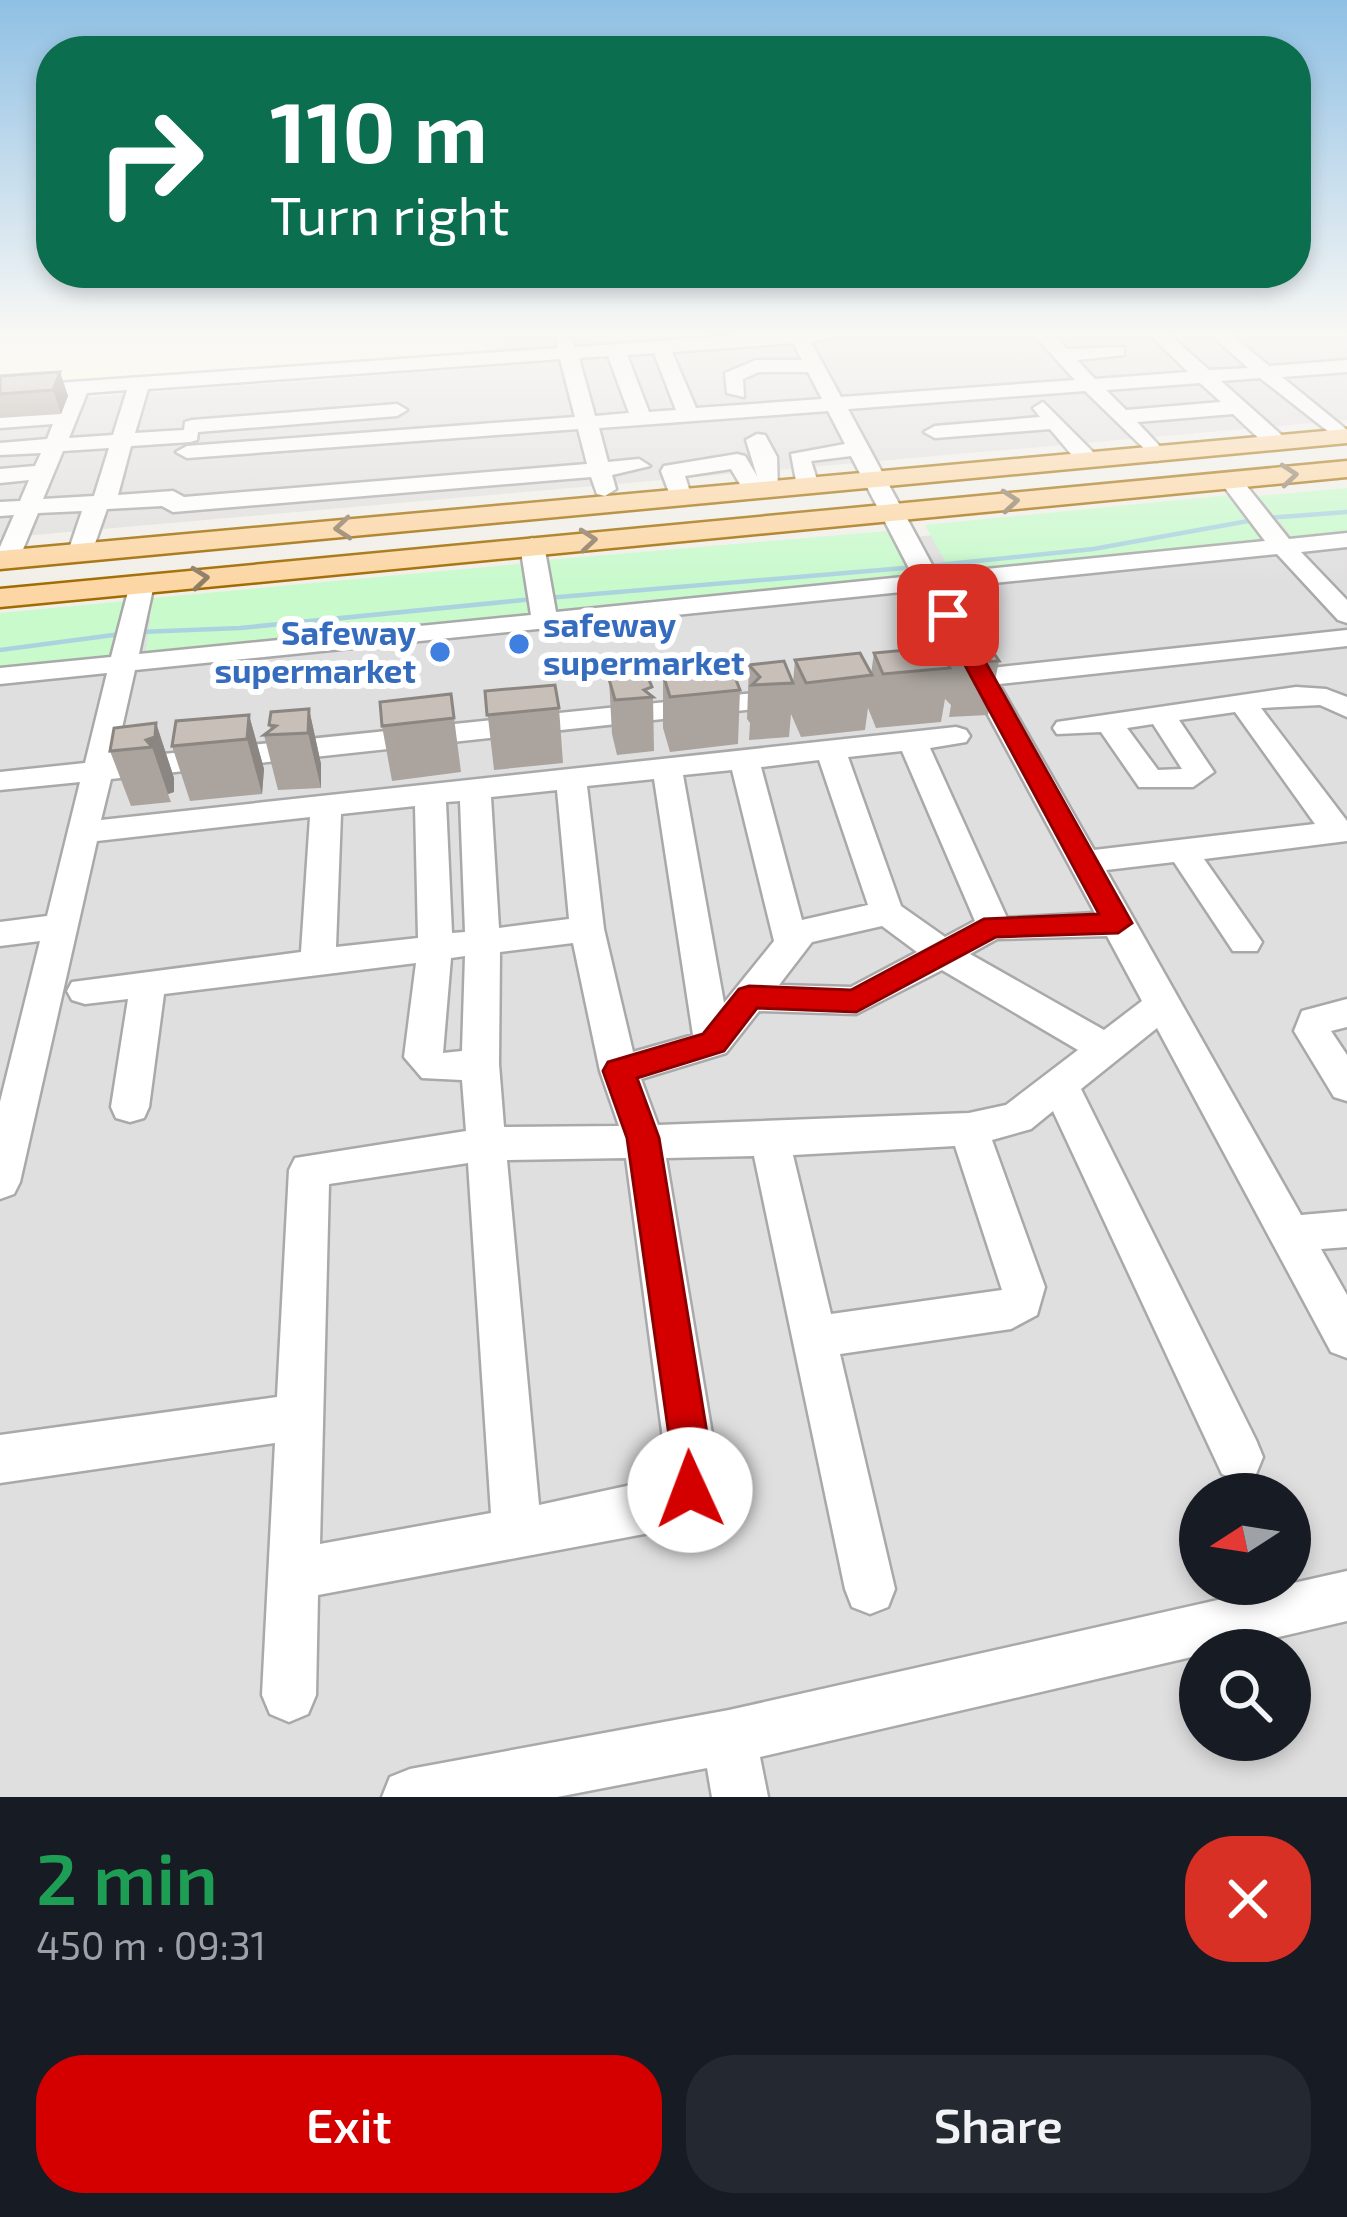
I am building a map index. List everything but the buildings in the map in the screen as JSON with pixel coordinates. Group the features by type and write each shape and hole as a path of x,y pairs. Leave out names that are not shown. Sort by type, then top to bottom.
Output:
{"main road":[{"path":"3,559 1345,436"},
{"path":"0,598 1347,469"},
{"path":"249,573 252,536"}],"street":[{"path":"0,422 54,418"},
{"path":"3,559 65,418"},
{"path":"80,552 129,418"},
{"path":"163,544 193,418"},
{"path":"0,448 122,440 240,418"},
{"path":"260,446 262,418"},
{"path":"327,418 328,441"},
{"path":"397,418 399,523"},
{"path":"191,430 260,446 607,418"},
{"path":"843,418 1347,1337"},
{"path":"926,418 963,472"},
{"path":"1052,418 1089,461"},
{"path":"1122,418 1157,455"},
{"path":"1250,418 1277,443"},
{"path":"586,419 610,505"},
{"path":"935,432 1056,422"},
{"path":"757,440 766,457 763,490"},
{"path":"808,486 800,459 805,454 861,449"},
{"path":"681,498 669,474 698,466 741,463 763,490"},
{"path":"0,509 173,501 639,466"},
{"path":"698,466 712,495"},
{"path":"0,476 40,472"},
{"path":"460,479 461,518"},
{"path":"1231,480 1259,521 1347,615"},
{"path":"0,676 127,645 923,570 1347,540"},
{"path":"532,544 542,604"},
{"path":"0,1182 142,584"},
{"path":"914,684 1347,638"},
{"path":"0,781 820,694"},
{"path":"1067,728 1296,695 1326,697 1347,709"},
{"path":"1243,704 1342,831"},
{"path":"1109,722 1150,780 1193,778 1199,772 1161,716"},
{"path":"80,833 956,736"},
{"path":"913,742 994,926 1006,930 1118,923"},
{"path":"831,751 887,913 943,956 1106,1048"},
{"path":"744,760 790,939"},
{"path":"667,768 713,1043"},
{"path":"293,1574 671,1504 690,1490 693,1464 643,1138 619,1071 587,929 571,778"},
{"path":"475,789 483,943 480,1064 517,1534"},
{"path":"430,794 434,947 426,1066 480,1064"},
{"path":"318,962 326,806"},
{"path":"1086,862 1342,831"},
{"path":"1181,850 1244,942"},
{"path":"619,1071 713,1043 790,939 887,913"},
{"path":"0,934 59,926"},
{"path":"749,997 856,1001 994,926"},
{"path":"85,991 587,929"},
{"path":"130,1107 148,983"},
{"path":"289,1695 309,1170 487,1144 643,1138 770,1141 969,1129 1017,1118 1162,1005"},
{"path":"1347,1012 1315,1021 1312,1031 1347,1086"},
{"path":"1059,1084 1239,1457"},
{"path":"814,1337 1011,1309 1022,1301 1024,1287 969,1129"},
{"path":"770,1141 870,1588"},
{"path":"1290,1234 1347,1228"},
{"path":"0,1459 298,1417"},
{"path":"410,1797 729,1737 1347,1596"},
{"path":"729,1737 740,1797"}],"shaded area":[{"path":"0,418 1347,418 1347,420 0,538"},
{"path":"1347,492 1347,1797 0,1797 0,632"}],"green space":[{"path":"1347,488 1347,535 1294,539 1258,496"},
{"path":"1230,495 1267,543 955,579 925,525"},
{"path":"887,531 918,582 559,616 547,560"},
{"path":"529,563 538,616 145,655 153,598"},
{"path":"127,601 113,658 0,668 0,613"}],"waterway":[{"path":"1267,518 1347,512"},
{"path":"929,566 1093,549 1254,520"},
{"path":"547,598 916,567"},
{"path":"140,632 240,628 534,599"},
{"path":"0,650 121,634"}],"place":[{"name":"safeway supermarket","path":"519,644"},
{"name":"Safeway supermarket","path":"440,652"}],"route":[{"path":"690,1490 693,1464 643,1138 619,1071 694,1053 713,1043 749,997 856,1001 994,926 1006,930 1118,923 948,615"}]}
